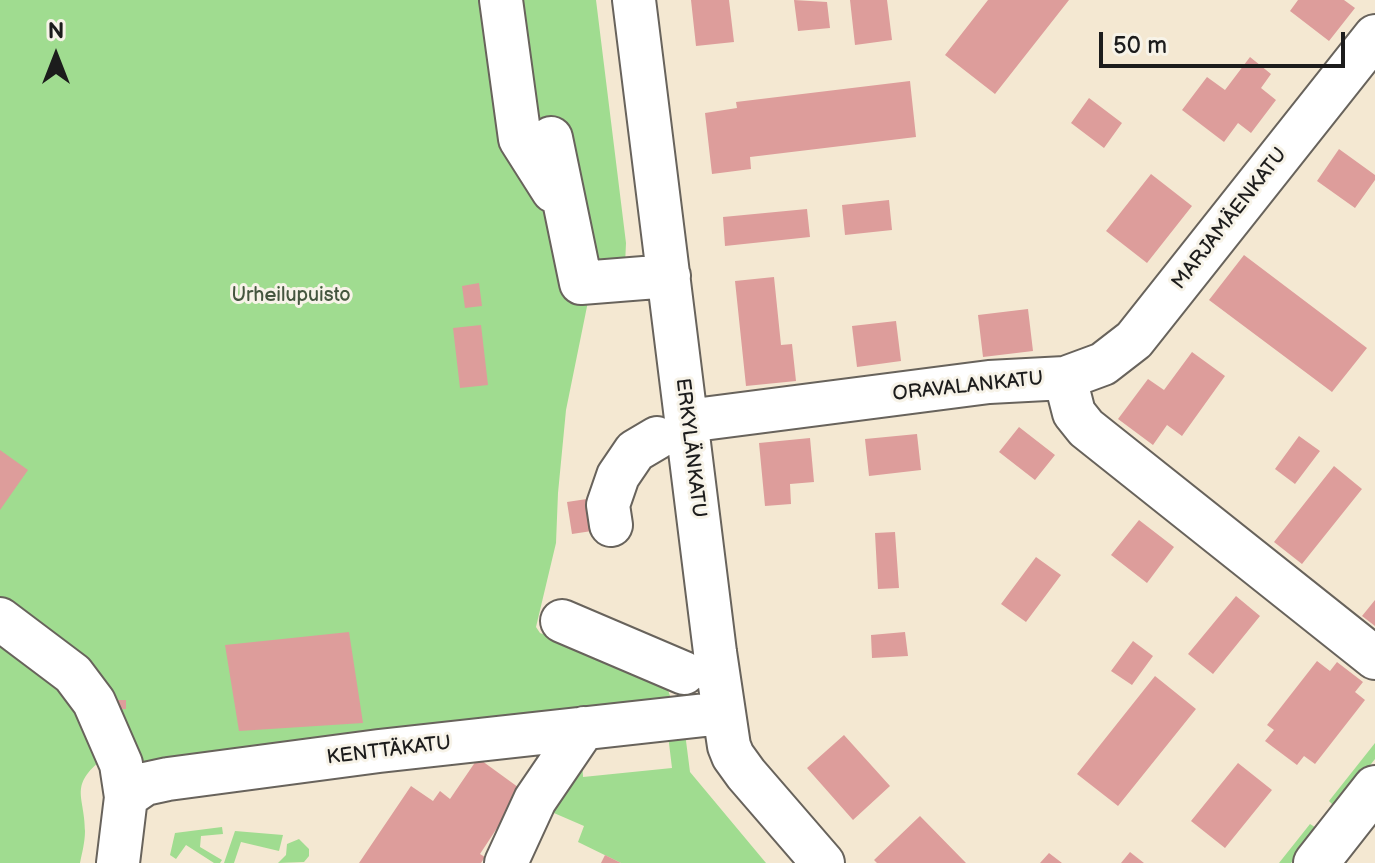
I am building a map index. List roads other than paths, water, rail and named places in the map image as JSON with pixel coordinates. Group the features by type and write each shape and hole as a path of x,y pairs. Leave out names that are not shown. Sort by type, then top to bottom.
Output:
{"main road":[{"path":"1316,863 1375,788"}],"street":[{"path":"501,0 520,139 566,212"},
{"name":"ERKYLÄNKATU","path":"634,0 669,276 672,429 723,713 733,756 823,863"},
{"name":"MARJAMÄENKATU","path":"1065,378 1103,364 1134,340 1375,36"},
{"path":"551,138 581,283 669,276"},
{"name":"ORAVALANKATU","path":"672,429 989,382 1065,378 1074,413 1086,428 1375,658"},
{"path":"611,525 608,505 618,476 635,451 672,429"},
{"path":"0,619 73,674 94,702 121,764 126,797 118,863"},
{"path":"562,621 684,673"},
{"name":"KENTTÄKATU","path":"126,797 145,784 168,779 379,751 723,713"},
{"path":"506,863 535,800 584,728"}],"park label":[{"name":"Urheilupuisto","path":"291,296"}]}
